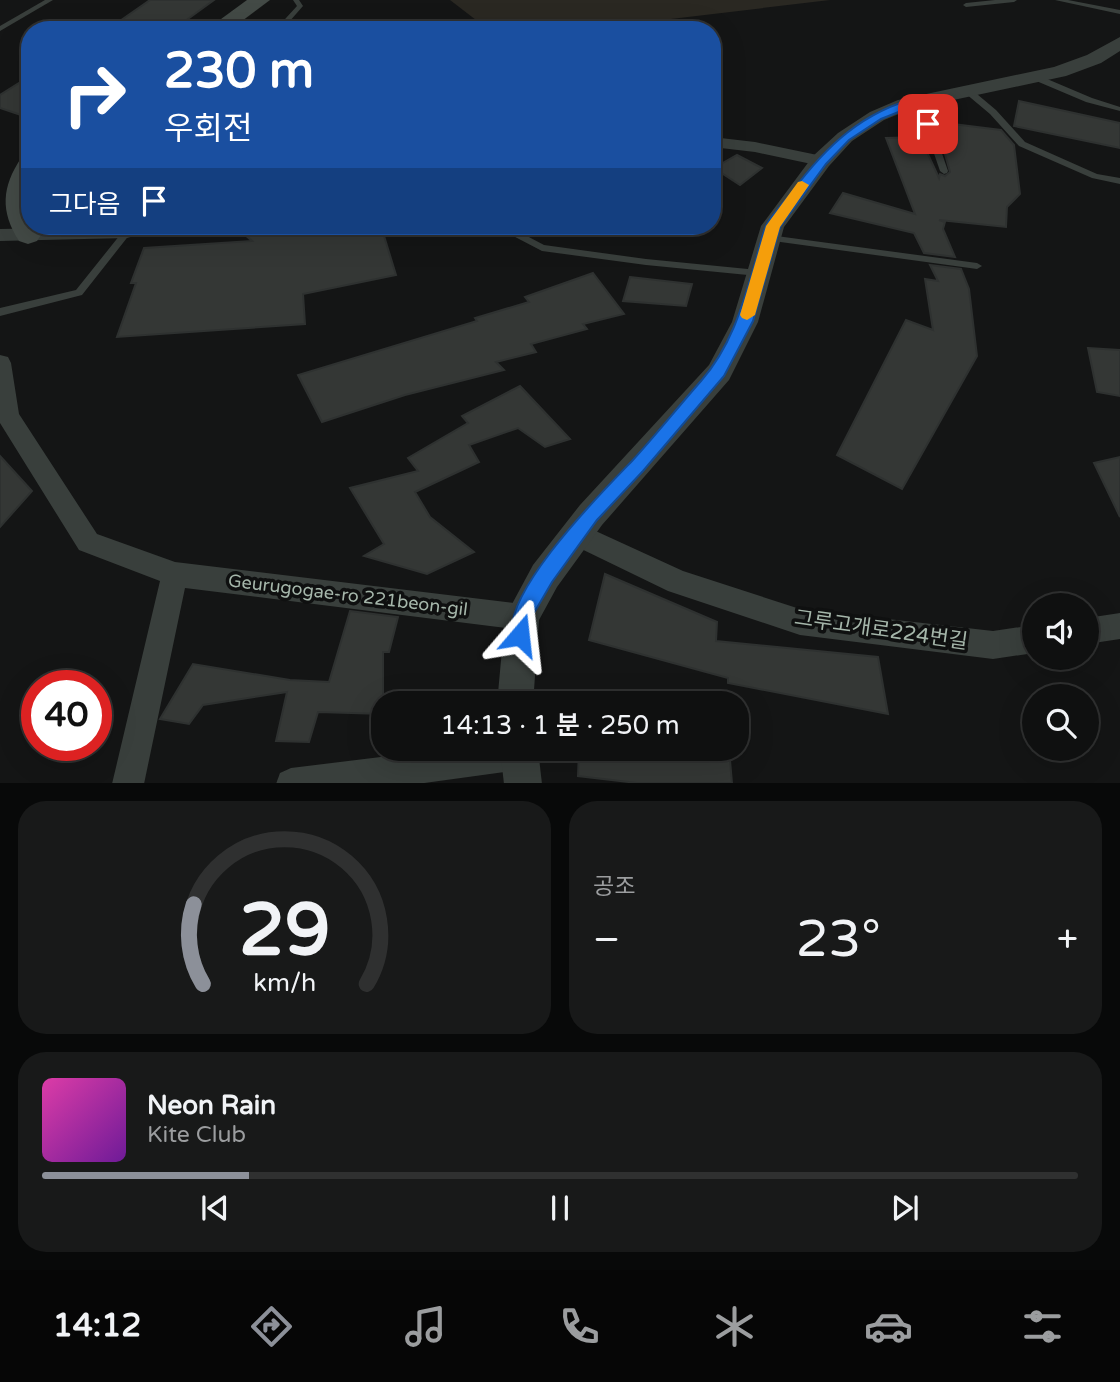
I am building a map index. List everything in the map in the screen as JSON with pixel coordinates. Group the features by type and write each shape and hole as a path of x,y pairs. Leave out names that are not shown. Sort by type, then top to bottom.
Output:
{"main road":[{"path":"229,21 260,0"},
{"path":"0,178 21,165"},
{"path":"9,239 21,182"}],"street":[{"path":"516,691 522,617 545,576 576,534 719,372 746,321 773,226 821,161 845,138 877,116 920,101 1037,78 1094,59 1120,43"},
{"path":"721,143 755,147 821,161"},
{"path":"9,239 76,235"},
{"name":"Geurugogae-ro 221beon-gil","path":"0,363 8,416 88,542 175,574 522,617"},
{"name":"그루고개로224번길","path":"576,534 678,582 800,622 993,645 1022,641"},
{"path":"128,783 175,574"},
{"path":"1099,629 1120,626"},
{"path":"291,783 521,763"}],"lane":[{"path":"0,29 50,0"},
{"path":"286,21 300,6 296,0"},
{"path":"966,5 1014,0"},
{"path":"1058,0 1120,12"},
{"path":"1037,78 1088,100 1120,109"},
{"path":"968,91 993,112 1022,144 1095,176 1120,181"},
{"path":"920,101 944,171"},
{"path":"0,312 79,293 125,235"},
{"path":"518,235 542,248 758,273"},
{"path":"769,238 977,266"}],"shaded area":[{"path":"450,0 830,0 654,21 477,21"}],"building":[{"path":"150,0 214,0 185,21 120,21"},
{"path":"21,82 21,115 0,108 0,95"},
{"path":"1019,101 1120,123 1120,148 1014,126"},
{"path":"953,124 1001,130 1014,145 1020,194 1007,207 1006,227 939,220 945,222 943,229 955,257 924,253 914,233 830,213 843,193 915,214 886,138 920,137 939,178 940,174 945,176 950,172 945,154"},
{"path":"737,155 762,168 740,185 721,173 721,164"},
{"path":"245,235 384,235 396,275 303,294 305,324 117,337 136,283 131,283 144,248 252,241"},
{"path":"930,265 961,269 969,289 977,356 902,489 837,455 906,320 933,330 925,279 938,281"},
{"path":"593,273 624,314 583,324 587,329 531,344 536,352 496,362 504,370 405,395 322,422 298,375 477,321 475,318 529,302 525,297"},
{"path":"630,277 692,284 686,306 623,301"},
{"path":"1088,348 1120,350 1120,396 1097,392"},
{"path":"520,386 570,439 545,447 518,428 469,445 479,462 415,492 430,517 474,552 427,574 364,556 384,544 350,488 418,471 408,458 468,423 462,416"},
{"path":"0,456 32,491 0,527"},
{"path":"1120,457 1120,517 1094,463"},
{"path":"605,574 717,622 716,641 878,657 888,714 728,683 728,678 589,640"},
{"path":"350,611 398,617 389,652 383,652 383,691 371,691 371,714 318,712 309,742 276,741 287,692 203,705 189,724 160,719 193,664 290,680 329,682"},
{"path":"579,761 730,761 732,783 637,783 578,776"}],"slow traffic":[{"path":"747,315 773,226 802,185"}],"route":[{"path":"520,635 522,617 545,576 590,515 719,372 746,321 755,281 773,226 821,161 845,138 877,116 905,104 920,101 928,124"}]}
